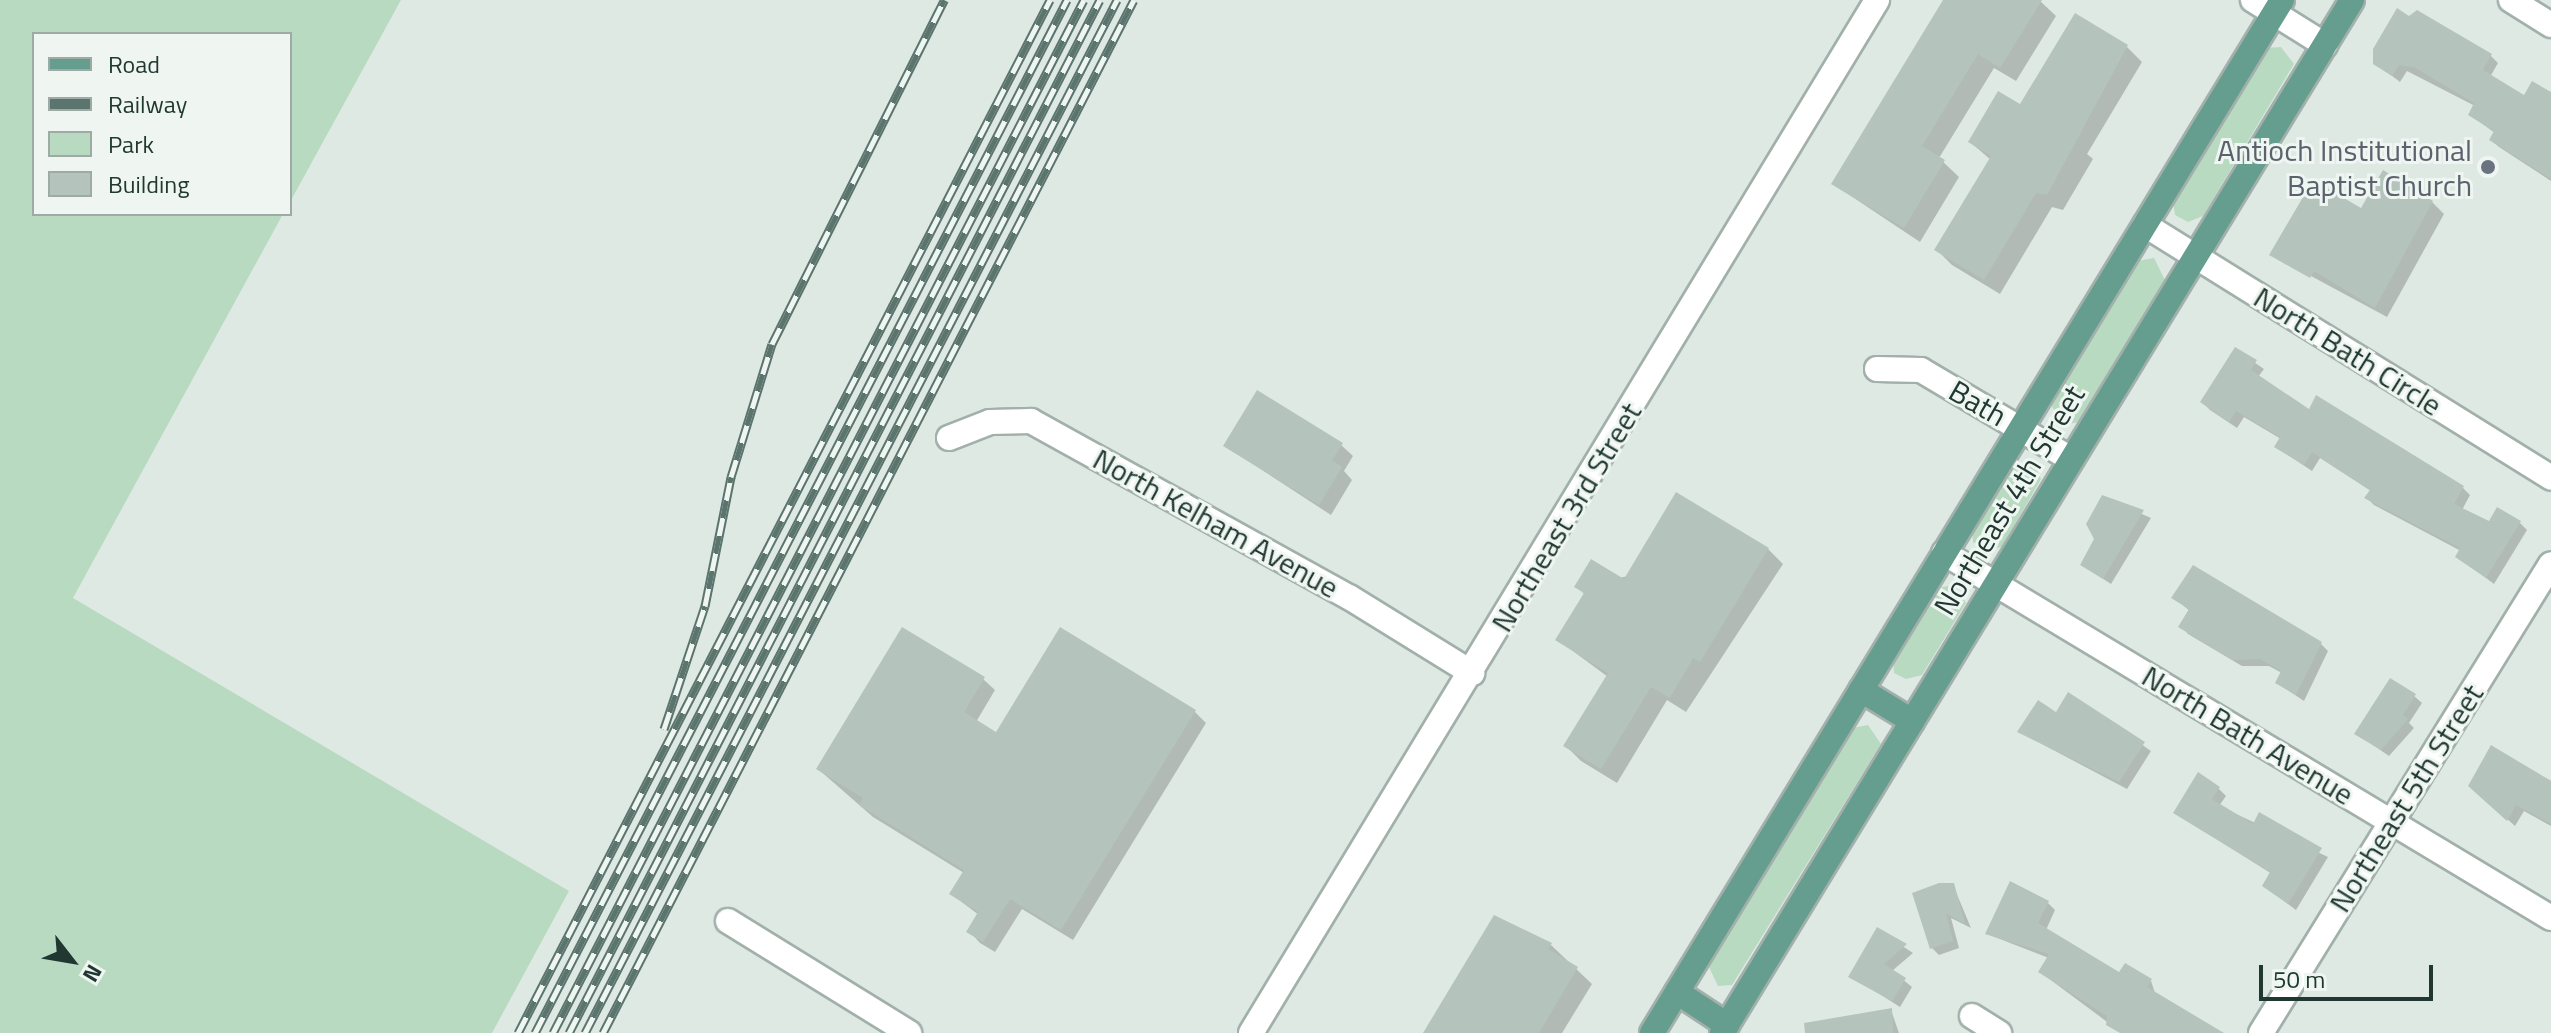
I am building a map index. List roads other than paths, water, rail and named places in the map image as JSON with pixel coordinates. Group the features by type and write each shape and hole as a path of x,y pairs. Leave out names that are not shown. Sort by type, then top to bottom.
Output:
{"main road":[{"name":"Northeast 4th Street","path":"1724,1029 2352,0"},
{"name":"Northeast 4th Street","path":"1652,1033 2145,225 2270,4"},
{"path":"1861,690 1912,721"},
{"path":"1677,992 1724,1029"}],"street":[{"name":"Northeast 3rd Street","path":"1251,1033 1472,673 1877,0"},
{"path":"2511,0 2551,25"},
{"path":"2270,4 2325,45"},
{"name":"North Bath Circle","path":"2145,225 2551,478"},
{"name":"Bath","path":"1877,369 1921,370 2071,459"},
{"name":"North Kelham Avenue","path":"949,438 990,422 1031,421 1349,597 1472,673"},
{"name":"North Bath Avenue","path":"1944,553 2551,918"},
{"name":"Northeast 5th Street","path":"2261,1033 2551,564"},
{"path":"728,921 909,1033"},
{"path":"1972,1016 1999,1033"}],"railway":[{"path":"664,729 705,606 731,477 772,344 944,0"},
{"path":"518,1033 1050,0"},
{"path":"535,1033 1067,0"},
{"path":"553,1033 1084,0"},
{"path":"569,1033 1100,0"},
{"path":"585,1033 1117,0"},
{"path":"603,1033 1134,0"}],"place":[{"name":"Antioch Institutional Baptist Church","path":"2488,167"}]}
